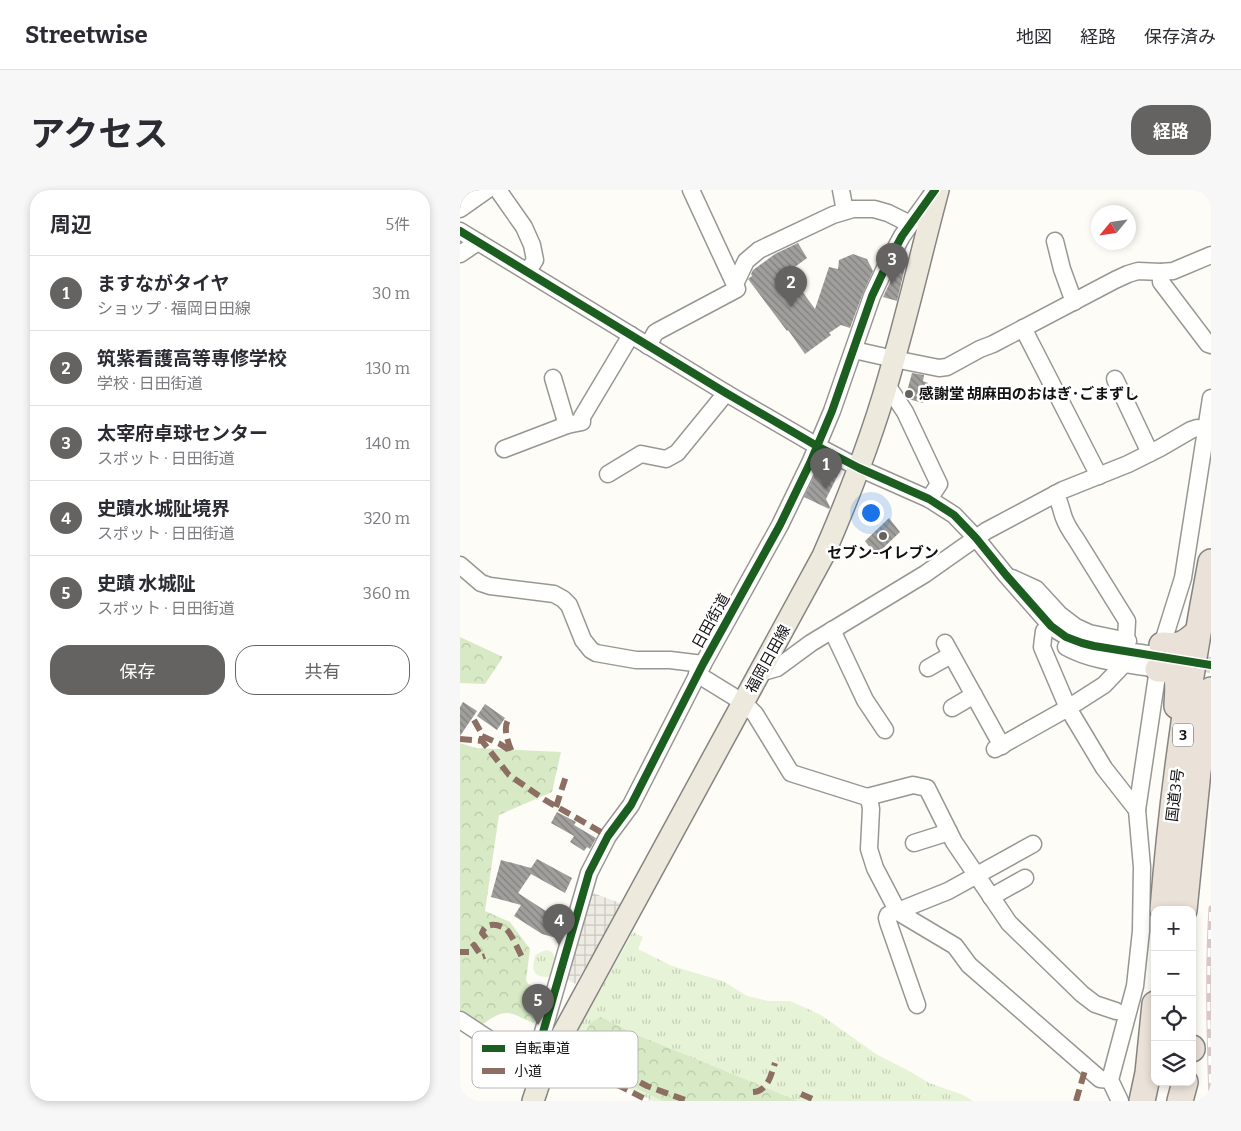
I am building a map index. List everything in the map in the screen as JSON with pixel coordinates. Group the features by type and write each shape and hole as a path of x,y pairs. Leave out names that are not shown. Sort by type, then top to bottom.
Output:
{"highway":[{"name":"国道3号","path":"1163,906 1167,858 1197,633 1211,562"},
{"path":"1175,794 1178,686 1174,673 1156,656 1173,646 1183,644 1197,633"},
{"name":"国道3号","path":"1184,906 1198,772 1211,690"},
{"path":"1142,1101 1148,1073 1144,995"},
{"path":"1164,1101 1166,1086"},
{"path":"1180,1101 1184,1086"}],"main road":[{"name":"福岡日田線","path":"564,1031 823,556 843,511 887,385 937,190"},
{"path":"517,1101 529,1088"},
{"name":"福岡日田線","path":"533,1101 537,1088"}],"street":[{"path":"460,209 487,190"},
{"path":"498,190 524,227 532,245 535,260 528,271"},
{"path":"648,346 658,331 737,289 691,190"},
{"path":"841,190 846,211"},
{"name":"日田街道","path":"543,1031 589,873 608,836 631,805 700,669 780,526 810,464 832,411 872,296 902,236 937,190"},
{"path":"735,284 746,261 759,250 833,215 862,208 874,209 888,212 910,224"},
{"path":"460,231 726,393 817,446 859,468 930,499 954,515 1051,626 1066,637 1094,646 1156,656"},
{"path":"1055,241 1062,269 1074,302"},
{"path":"460,254 478,242"},
{"path":"854,350 894,360 939,368 947,367 1128,274 1148,271 1173,271 1211,255"},
{"path":"1161,272 1161,282 1208,344 1211,345"},
{"path":"1023,328 1099,476"},
{"path":"504,449 567,425 582,422 582,417 631,335"},
{"path":"553,378 567,425"},
{"path":"1116,380 1150,453"},
{"path":"887,385 905,412 939,484 930,499"},
{"path":"608,474 641,454 666,459 677,453 726,393"},
{"path":"1120,1101 1110,1080 1144,995 1141,931 1142,867 1137,810 1156,656 1182,578 1211,398"},
{"path":"760,673 777,668 832,630 925,574 986,531 1055,494 1128,464 1191,430 1197,428 1206,430"},
{"path":"1055,494 1059,499 1067,527 1127,621 1126,640"},
{"path":"460,565 481,583 490,586 554,594 563,599 568,604 583,640 596,653 636,660 670,660 700,669 744,703 755,714 791,773 867,797 913,785 927,788 949,832 976,876 1009,923 1082,994 1095,1004 1116,1011"},
{"path":"1006,574 1036,589 1059,614 1076,627 1089,633 1126,640 1156,656"},
{"path":"1006,574 1011,595 1044,631 1060,644 1089,657 1125,664 1156,656"},
{"path":"832,630 865,700 885,730"},
{"path":"1044,631 1042,646 1068,708 1104,768 1137,810"},
{"path":"928,668 948,649 974,695 998,748 1104,685 1125,664"},
{"path":"952,708 974,695"},
{"path":"867,797 871,809 869,850 875,868 898,912 955,946 969,965 1100,1079 1110,1080"},
{"path":"914,843 949,832"},
{"path":"917,1005 888,922 888,915 948,891 1033,844"},
{"path":"991,898 1025,878"},
{"path":"460,1020 477,1031"},
{"path":"1191,1101 1192,1086"}],"green space":[{"path":"460,637 503,657 485,684 460,683"},
{"path":"460,743 476,748 561,752 552,792 499,815 485,911 510,922 530,949 526,980 528,984 545,991 536,1022 533,1023 513,1014 503,1013 483,1024 460,1012"},
{"path":"633,932 643,937 638,949 672,966 723,981 747,996 768,1001 790,1001 797,1004 821,1015 876,1054 929,1083 963,1095 973,1101 653,1101 628,1088 638,1088 638,1031 577,1031"},
{"path":"546,950 552,952 556,959 553,973 548,977 536,974 533,969 535,956"},
{"path":"601,1017 628,1031 586,1031 591,1022"},
{"path":"638,1035 798,1101 663,1101 635,1088 638,1088"}],"shaded area":[{"path":"590,892 623,904 575,984 565,978"}],"building":[{"path":"798,243 807,258 788,272 815,309 829,267 838,269 839,260 853,254 867,259 873,271 850,328 841,325 829,333 831,335 805,354 748,279 752,276 753,270 775,254"},
{"path":"900,261 906,263 897,301 883,297"},
{"path":"912,373 924,375 923,381 928,383 923,403 908,399 906,395"},
{"path":"821,462 837,470 839,473 826,499 830,507 829,509 804,497"},
{"name":"セブン-イレブン","path":"889,518 900,532 876,555 865,541"},
{"path":"463,702 477,711 460,736 460,707"},
{"path":"485,704 505,718 497,730 477,716"},
{"path":"557,812 576,822 574,825 596,838 590,849 587,847 584,851 570,842 574,836 551,823"},
{"path":"537,859 572,878 565,893 531,874 518,893 552,915 551,917 565,922 560,939 542,934 514,916 521,905 491,897 501,860 531,868"}],"tunnel":[{"path":"1154,655 1211,665"}],"railway":[{"path":"1211,908 1209,1029 1211,1101"}],"marked path":[{"path":"482,736 512,752 507,739 506,729 506,724 511,717"},
{"path":"474,720 482,734 482,741"},
{"path":"460,739 482,741 509,775 545,800 608,836"},
{"path":"556,807 567,773"},
{"path":"486,938 482,933 486,927 494,925 504,928 511,935 524,961"},
{"path":"472,947 474,945 482,957 485,956"},
{"path":"460,952 469,952"},
{"path":"753,1092 765,1086 775,1063"},
{"path":"1076,1101 1086,1067"},
{"path":"638,1081 688,1101"},
{"path":"624,1088 649,1101"},
{"path":"801,1094 817,1101"}],"cycle path":[{"path":"543,1031 589,873 608,836 631,805 703,664 780,525 810,463 832,411 872,296 902,236 935,190"},
{"path":"460,231 726,393 817,446 859,468 929,499 954,515 1051,626 1066,637 1094,646 1211,665"}],"place":[{"name":"太宰府卓球センター","path":"892,284"},
{"name":"筑紫看護高等専修学校","path":"791,307"},
{"name":"感謝堂 胡麻田のおはぎ･ごまずし","path":"909,394"},
{"name":"ますながタイヤ","path":"826,489"},
{"name":"セブン-イレブン","path":"883,536"},
{"name":"史蹟水城阯境界","path":"559,945"},
{"name":"史蹟 水城阯","path":"538,1025"}]}
